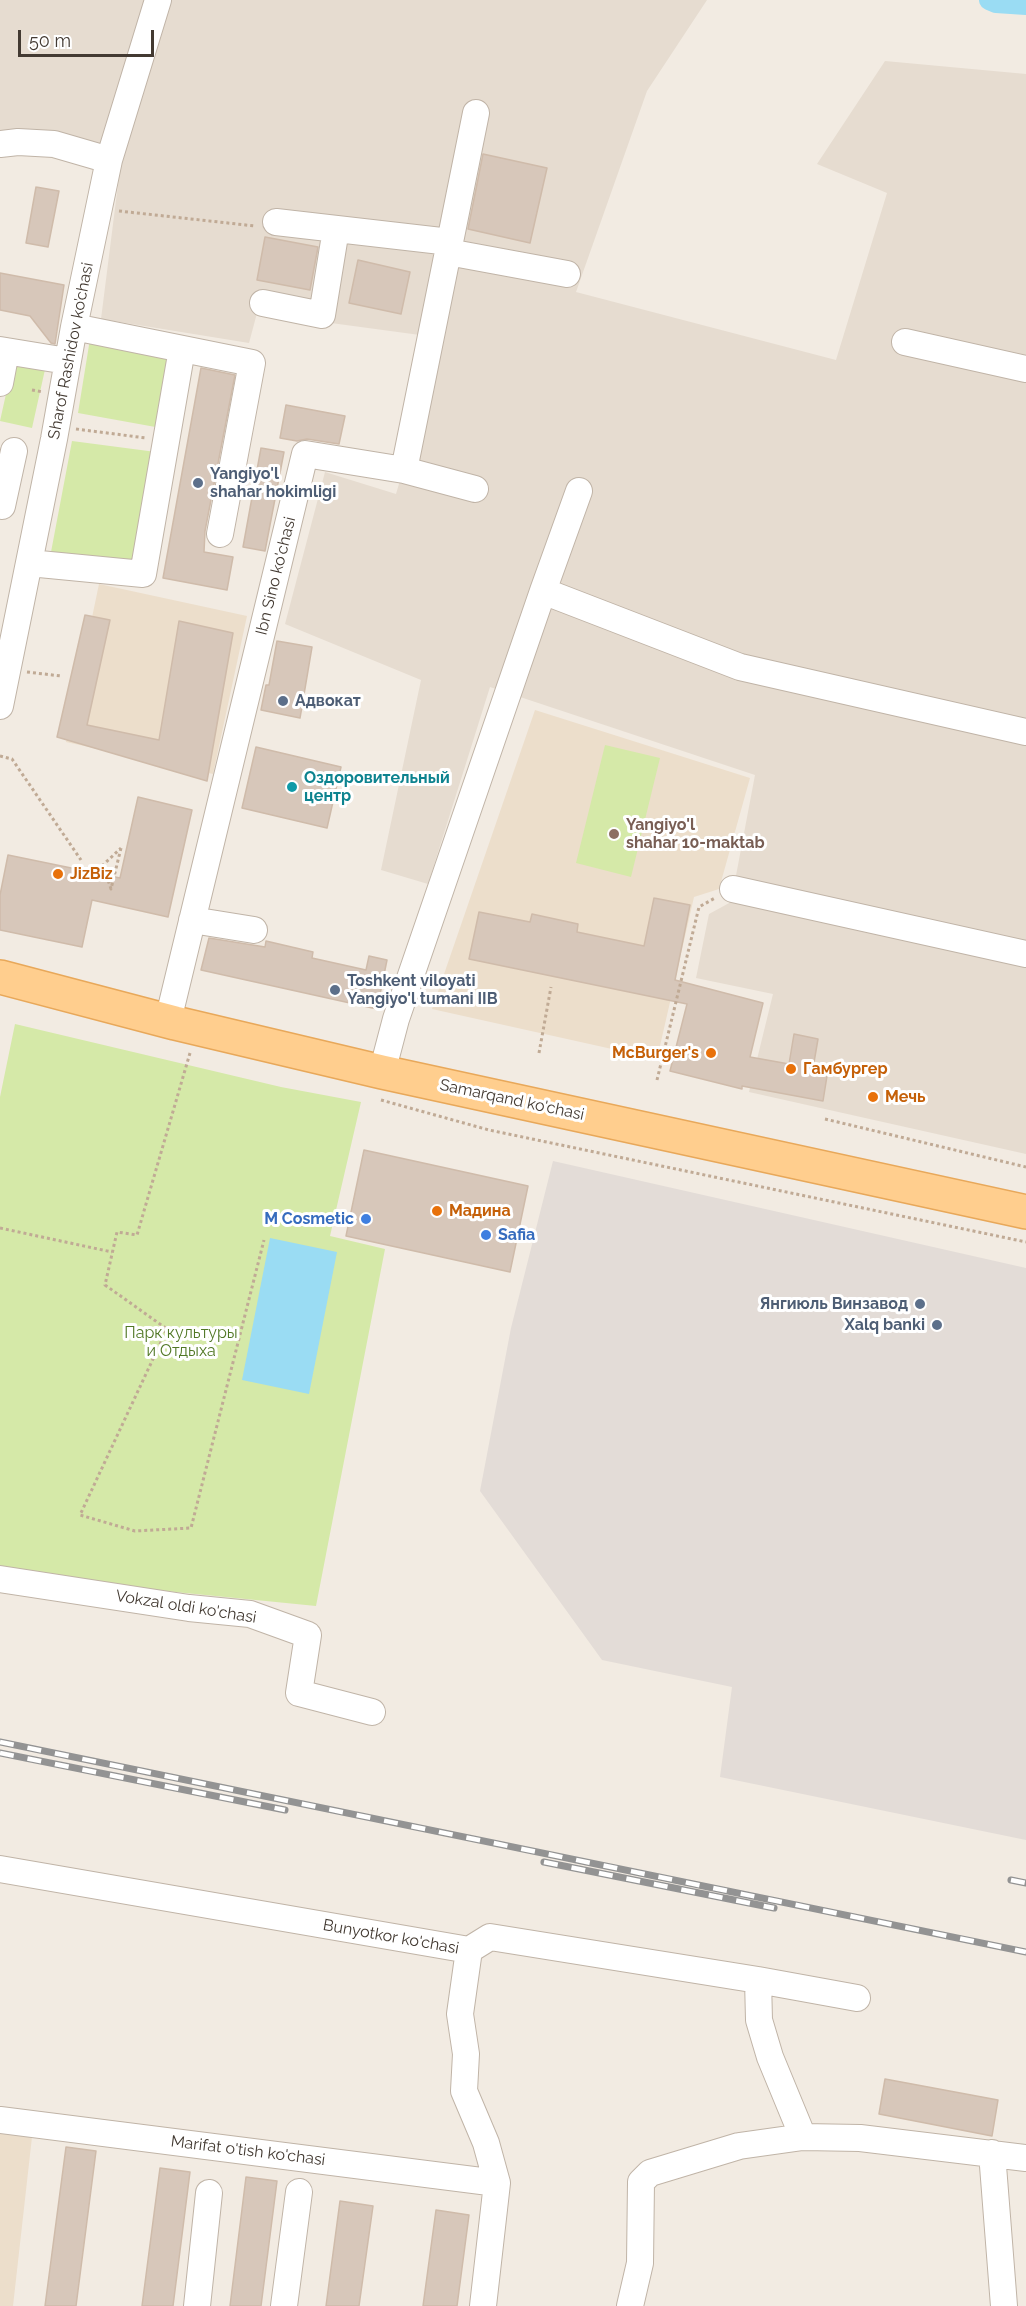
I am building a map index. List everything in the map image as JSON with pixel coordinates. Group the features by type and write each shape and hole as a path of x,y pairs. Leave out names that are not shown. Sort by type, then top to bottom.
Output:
{"main road":[{"name":"Samarqand ko'chasi","path":"0,962 171,1008 382,1076 706,1124 1026,1195"},
{"name":"Samarqand ko'chasi","path":"0,977 382,1076 1026,1212"}],"street":[{"name":"Sharof Rashidov ko’chasi","path":"0,706 109,160 158,0"},
{"path":"475,489 404,470 476,113"},
{"path":"0,144 18,142 54,144 109,160"},
{"path":"269,224 336,229 449,247 567,274"},
{"path":"263,303 322,315 336,229"},
{"path":"74,327 252,363 220,534"},
{"path":"905,342 1026,369"},
{"path":"29,563 143,574 183,349"},
{"path":"0,383 3,350 68,362"},
{"path":"39,514 1,506 7,450 50,458"},
{"name":"Ibn Sino ko'chasi","path":"171,1008 305,454 404,470"},
{"path":"382,1076 400,1008 579,491"},
{"path":"543,591 740,667 1026,732"},
{"path":"733,889 1026,954"},
{"path":"192,920 254,930"},
{"name":"Vokzal oldi ko'chasi","path":"0,1579 189,1608 250,1614 308,1635 299,1693 372,1712"},
{"name":"Bunyotkor ko'chasi","path":"0,1869 469,1950 490,1937 857,1998"},
{"path":"469,1950 460,2014 465,2054 464,2091 486,2143 497,2183 483,2306"},
{"path":"758,1980 759,2020 770,2057 803,2137"},
{"name":"Marifat o'tish ko'chasi","path":"0,2120 497,2183"},
{"path":"630,2306 640,2264 641,2182 650,2173 739,2146 803,2137 860,2139 1026,2158"},
{"path":"992,2153 1004,2306"},
{"path":"284,2306 299,2192"},
{"path":"197,2306 210,2193"}],"path":[{"path":"99,209 269,224"},
{"path":"56,426 147,438"},
{"path":"7,669 61,676"},
{"path":"0,756 12,759 81,860"},
{"path":"121,848 111,889 104,865 121,848"},
{"path":"657,1080 699,907 733,889"},
{"path":"538,1053 551,987"},
{"path":"191,1051 137,1235 117,1232 105,1285 167,1329 80,1515 135,1531 191,1528 264,1240"},
{"path":"382,1076 489,1130 1026,1242"},
{"path":"825,1119 1026,1167"},
{"path":"0,1228 112,1252"}],"shaded area":[{"path":"0,0 707,0 647,91 576,292 836,360 887,193 817,164 885,61 1026,74 1026,1154 749,1092 773,994 696,978 709,914 731,902 755,775 490,687 428,884 381,870 421,680 285,624 325,472 396,494 442,338 257,313 249,343 101,319 122,153 0,135"},
{"path":"99,584 247,616 213,774 66,742"},
{"name":"Yangiyo'l shahar 10-maktab","path":"535,710 750,778 719,889 694,897 657,1059 432,1009"},
{"path":"553,1161 1026,1268 1026,1840 720,1777 732,1687 602,1660 480,1491 511,1328"},
{"path":"0,2132 32,2137 13,2306 0,2306"}],"green space":[{"path":"90,339 174,353 161,428 78,413"},
{"path":"14,358 46,365 32,428 0,421"},
{"path":"72,441 156,452 138,561 51,552"},
{"path":"605,745 660,758 631,877 576,863"},
{"name":"Парк культуры и Отдыха","path":"15,1024 281,1087 361,1102 330,1236 385,1249 316,1606 125,1587 0,1566 0,1097"}],"water":[{"path":"270,1238 337,1252 309,1394 242,1380"}],"building":[{"path":"483,154 547,168 530,243 468,229"},
{"path":"36,187 59,191 48,247 26,243"},
{"path":"265,237 318,247 310,290 257,280"},
{"path":"358,260 410,272 401,314 349,303"},
{"path":"0,273 64,285 55,344 51,343 30,316 0,310"},
{"name":"Yangiyo'l shahar hokimligi","path":"201,368 235,375 205,531 204,552 233,557 227,590 163,578"},
{"path":"286,405 345,416 339,444 280,438"},
{"path":"261,448 284,452 265,551 243,547"},
{"path":"85,615 110,620 87,725 159,740 179,621 233,633 207,781 57,737"},
{"path":"277,641 312,647 300,718 261,710 266,685 269,685"},
{"name":"Оздоровительный центр","path":"256,747 341,767 327,828 242,808"},
{"path":"138,797 192,810 168,917 92,900 82,947 0,930 0,895 8,855 120,878"},
{"path":"654,898 690,905 675,980 763,1003 750,1057 789,1064 794,1034 818,1039 812,1074 827,1076 823,1101 742,1086 742,1089 670,1071 687,1004 469,959 479,912 530,922 532,914 578,924 577,932 644,946"},
{"name":"Toshkent viloyati Yangiyo'l tumani IIB","path":"209,938 265,947 266,941 313,952 312,958 366,970 369,956 387,960 377,1009 201,970"},
{"name":"Мадина","path":"364,1150 528,1186 510,1272 346,1236"},
{"path":"885,2079 998,2100 992,2136 879,2114"},
{"path":"66,2147 96,2151 76,2306 45,2306"},
{"path":"160,2168 190,2172 173,2306 142,2306"},
{"path":"246,2177 277,2181 261,2306 230,2306"},
{"path":"340,2201 373,2206 359,2306 326,2306"},
{"path":"436,2210 469,2215 457,2306 423,2306"}],"waterway":[{"path":"989,0 996,3 1026,5"}],"railway":[{"path":"0,1742 1026,1952"},
{"path":"0,1753 285,1810"},
{"path":"544,1862 774,1908"},
{"path":"1011,1880 1026,1883"}],"place":[{"name":"Yangiyo'l shahar hokimligi","path":"198,483"},
{"name":"Адвокат","path":"283,701"},
{"name":"Оздоровительный центр","path":"292,787"},
{"name":"Yangiyo'l shahar 10-maktab","path":"614,834"},
{"name":"JizBiz","path":"58,874"},
{"name":"Toshkent viloyati Yangiyo'l tumani IIB","path":"335,990"},
{"name":"McBurger's","path":"711,1053"},
{"name":"Гамбургер","path":"791,1069"},
{"name":"Мечь","path":"873,1097"},
{"name":"Мадина","path":"437,1211"},
{"name":"M Cosmetic","path":"366,1219"},
{"name":"Safia","path":"486,1235"},
{"name":"Янгиюль Винзавод","path":"920,1304"},
{"name":"Xalq banki","path":"937,1325"}]}
